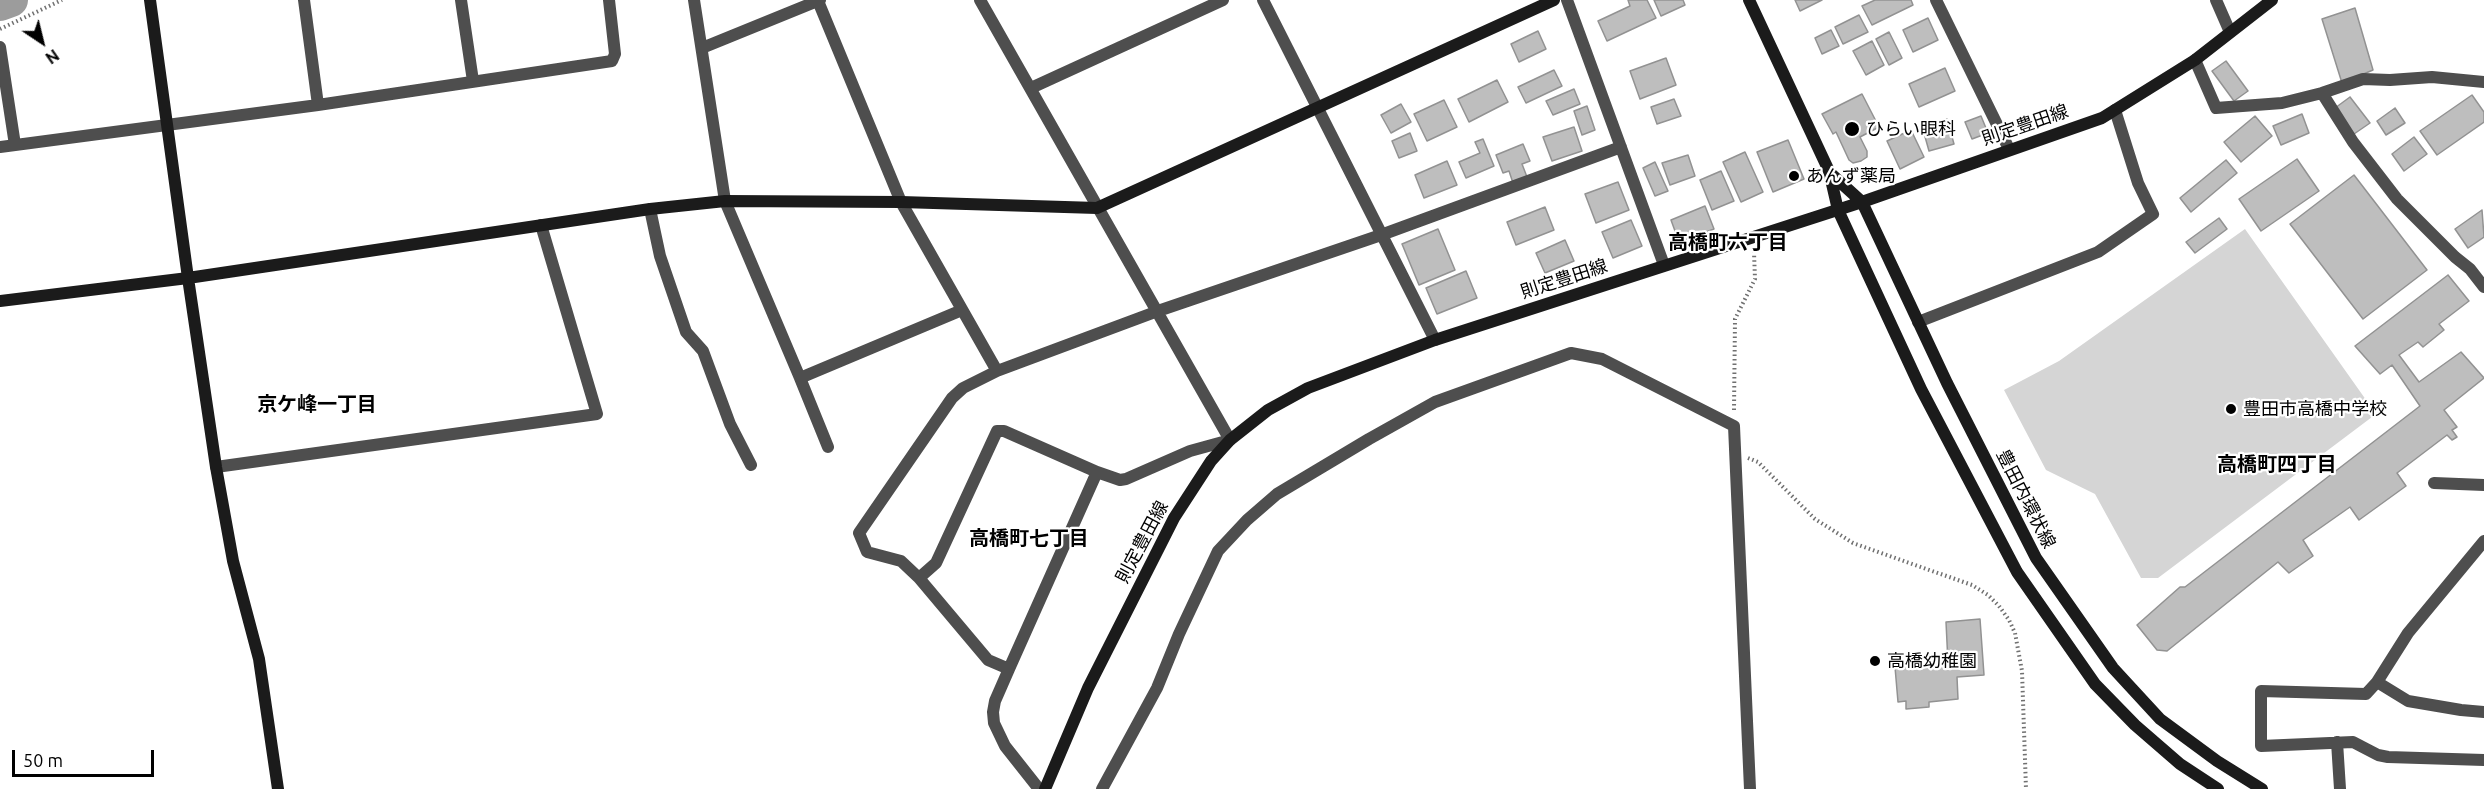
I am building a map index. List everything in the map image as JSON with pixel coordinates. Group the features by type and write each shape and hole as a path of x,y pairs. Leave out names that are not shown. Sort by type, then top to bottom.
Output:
{"street":[{"path":"150,0 216,467 234,561 259,659 278,789"},
{"path":"304,0 318,105"},
{"path":"461,0 473,81"},
{"path":"0,147 318,105 612,61 615,54 609,0"},
{"path":"694,0 725,201 828,447"},
{"path":"702,48 819,0 901,202 997,370"},
{"path":"919,578 936,563 997,431 1004,431 1120,480 1190,451 1230,440 981,0"},
{"path":"1031,88 1223,0"},
{"path":"1263,0 1435,340"},
{"path":"0,301 188,278 650,209 725,201 901,202 1097,208 1554,0"},
{"path":"1567,0 1664,265"},
{"name":"豊田内環状線","path":"1749,0 1828,171 1838,210 1921,389 2017,572 2095,684 2135,725 2180,764 2218,789"},
{"path":"1937,0 2009,149"},
{"path":"2216,0 2230,32"},
{"name":"則定豊田線","path":"1045,789 1088,688 1174,518 1211,461 1230,440 1268,410 1308,388 1435,340 1838,210 2102,118 2195,60 2271,0"},
{"path":"0,47 15,145"},
{"path":"2195,60 2216,108 2272,105 2322,93 2363,79 2432,77 2484,82"},
{"path":"2322,93 2353,142 2397,199 2480,273 2484,287"},
{"path":"1918,322 2098,252 2153,214 2139,183 2115,110"},
{"path":"1009,669 988,660 919,578 901,561 867,552 859,533 952,398 963,388 997,370 1158,311 1381,236 1621,147"},
{"name":"豊田内環状線","path":"1828,171 1862,202 1918,322 2036,558 2113,668 2160,718 2217,761 2262,789"},
{"path":"650,209 660,256 686,332 703,351 730,424 751,465"},
{"path":"216,467 597,414 541,225"},
{"path":"800,378 962,310"},
{"path":"1102,789 1156,688 1218,551 1247,520 1277,494 1436,402 1571,353 1602,359 1734,426 1749,789"},
{"path":"1039,789 1005,746 994,723 995,701 1097,472"},
{"path":"2434,483 2484,485"},
{"path":"2484,541 2408,633 2377,682 2366,694 2261,691 2261,746 2353,742 2388,758 2484,759"},
{"path":"2377,682 2408,701 2484,712"},
{"path":"2337,742 2340,789"}],"path":[{"path":"0,28 62,0"},
{"path":"1734,426 1735,319 1755,279 1754,236"},
{"path":"1734,452 1758,462 1815,519 1853,543 1972,585 1988,595 1999,606 2015,633 2022,671 2026,789"}],"shaded area":[{"path":"2245,229 2376,414 2158,578 2141,578 2095,494 2046,470 2004,390 2059,361"}],"building":[{"path":"1628,0 1647,0 1656,18 1607,41 1598,21 1630,6"},
{"path":"1654,0 1683,0 1685,5 1661,16"},
{"path":"1795,0 1822,0 1800,11"},
{"path":"1875,0 1911,0 1913,5 1872,25 1862,6"},
{"path":"2355,8 2373,70 2342,83 2322,19"},
{"path":"1859,15 1868,32 1843,44 1835,27"},
{"path":"1928,18 1938,40 1913,52 1903,30"},
{"path":"1831,30 1839,46 1822,54 1815,38"},
{"path":"1538,31 1546,49 1519,62 1511,44"},
{"path":"1889,32 1902,58 1889,65 1876,39"},
{"path":"1872,41 1884,65 1866,75 1853,51"},
{"path":"1666,58 1676,85 1640,99 1630,71"},
{"path":"2226,61 2248,91 2234,101 2212,71"},
{"path":"1945,68 1955,91 1919,107 1909,84"},
{"path":"1554,70 1562,86 1526,103 1518,87"},
{"path":"1497,80 1508,102 1469,122 1458,99"},
{"path":"1574,89 1580,104 1553,115 1546,101"},
{"name":"ひらい眼科","path":"1862,94 1879,127 1860,137 1867,151 1867,157 1853,163 1849,160 1836,132 1833,134 1822,114"},
{"path":"2472,95 2484,112 2484,122 2437,155 2420,131"},
{"path":"2350,97 2370,123 2354,134 2335,108"},
{"path":"1674,99 1681,116 1657,124 1651,107"},
{"path":"1444,100 1457,127 1427,141 1414,114"},
{"path":"1401,104 1411,122 1391,133 1381,115"},
{"path":"1587,106 1595,130 1582,135 1574,111"},
{"path":"2395,108 2405,123 2386,135 2377,121"},
{"path":"2302,114 2309,133 2281,145 2273,126"},
{"path":"1981,116 1988,133 1972,139 1965,122"},
{"path":"2255,116 2272,136 2241,162 2224,142"},
{"path":"1947,119 1954,144 1929,151 1922,126"},
{"path":"1574,127 1582,151 1552,161 1543,137"},
{"path":"1911,130 1924,157 1900,169 1887,141"},
{"path":"1410,133 1417,151 1399,158 1392,141"},
{"path":"2414,137 2427,154 2404,171 2392,154"},
{"path":"1483,139 1494,166 1466,178 1459,162 1480,153 1475,142"},
{"path":"1788,140 1804,179 1773,192 1757,152"},
{"path":"1523,144 1530,161 1522,164 1527,177 1513,183 1509,171 1503,173 1496,155"},
{"path":"1745,152 1763,192 1741,202 1723,162"},
{"path":"1688,155 1695,176 1670,185 1662,163"},
{"path":"2297,159 2319,191 2261,231 2239,199"},
{"path":"2226,160 2237,173 2191,212 2180,198"},
{"path":"1447,161 1457,185 1424,198 1415,175"},
{"path":"1655,162 1668,191 1655,196 1643,168"},
{"path":"1721,171 1734,201 1712,210 1700,180"},
{"path":"2354,175 2427,270 2363,319 2290,224"},
{"path":"1618,182 1629,210 1596,223 1585,194"},
{"path":"1705,206 1714,229 1679,242 1671,220"},
{"path":"1545,207 1554,230 1516,245 1507,222"},
{"path":"2482,210 2484,237 2468,248 2455,229"},
{"path":"2219,218 2227,229 2195,253 2186,242"},
{"path":"1631,220 1642,246 1613,258 1602,232"},
{"path":"1438,229 1455,270 1419,285 1402,244"},
{"path":"1565,240 1574,261 1545,273 1536,253"},
{"path":"1466,271 1477,298 1437,314 1426,288"},
{"path":"2448,275 2469,301 2439,324 2444,330 2423,347 2418,342 2399,355 2419,382 2461,352 2484,378 2444,410 2457,427 2452,430 2457,437 2452,440 2447,435 2397,473 2406,486 2359,520 2350,507 2303,540 2313,556 2289,573 2278,562 2167,651 2157,650 2137,625 2180,587 2185,587 2420,406 2392,365 2380,374 2355,346"},
{"path":"1980,619 1984,675 1957,677 1958,699 1929,702 1929,707 1906,709 1906,701 1898,702 1895,667 1948,663 1946,622"}],"waterway":[{"path":"0,4 11,0"}],"place":[{"name":"ひらい眼科","path":"1852,129"},
{"name":"あんず薬局","path":"1794,176"},
{"name":"豊田市高橋中学校","path":"2231,409"},
{"name":"高橋幼稚園","path":"1875,661"}],"district":[{"name":"高橋町六丁目","path":"1728,242"},
{"name":"京ケ峰一丁目","path":"317,404"},
{"name":"高橋町四丁目","path":"2277,464"},
{"name":"高橋町七丁目","path":"1029,538"}]}
